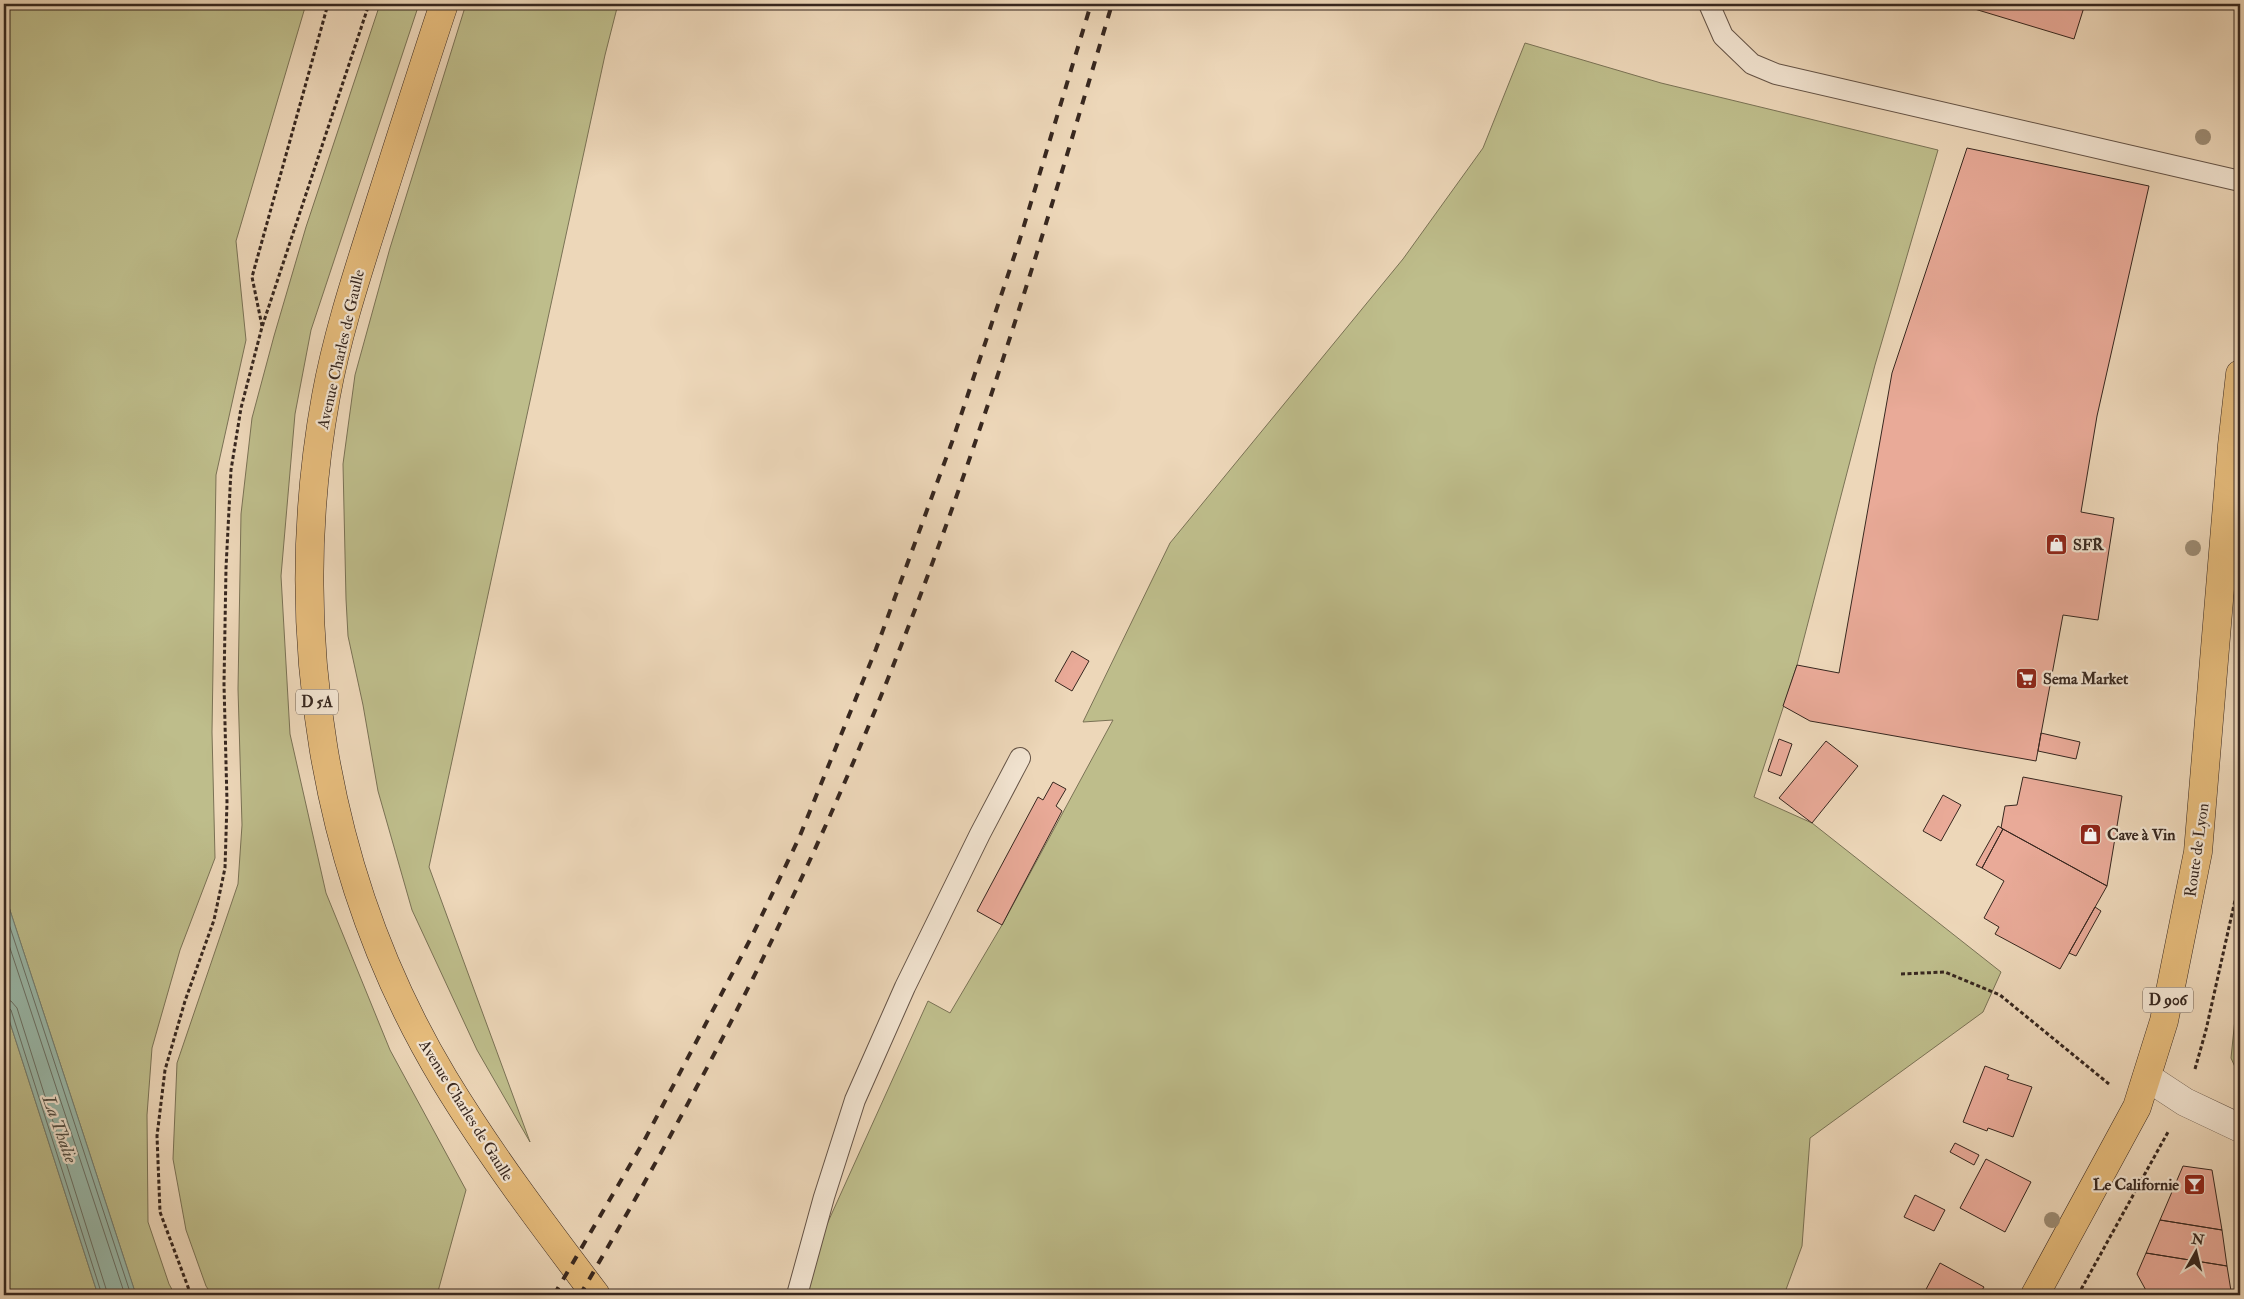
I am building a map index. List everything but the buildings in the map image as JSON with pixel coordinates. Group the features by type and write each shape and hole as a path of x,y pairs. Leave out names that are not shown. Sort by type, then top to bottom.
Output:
{"main road":[{"name":"Avenue Charles de Gaulle","path":"444,4 361,261 326,393 310,526 309,587 312,662 322,741 337,813 355,880 377,940 400,994 443,1077 503,1172 596,1295"},
{"name":"Route de Lyon","path":"2035,1295 2137,1107 2164,1021 2198,852 2230,464 2240,374"}],"street":[{"path":"2147,1077 2185,1102 2240,1128"}],"lane":[{"path":"1709,4 1723,36 1752,64 1776,74 2240,181"},
{"path":"797,1295 824,1197 855,1100 905,987 1020,758"}],"path":[{"path":"262,327 252,277 328,4"},
{"path":"191,1295 160,1212 157,1136 165,1070 185,1001 214,920 224,868 227,802 224,684 226,568 232,470 241,408 262,327 369,4"},
{"path":"1901,974 1945,972 2000,995 2137,1107"}],"shaded area":[{"path":"4,4 306,4 236,241 246,340 216,475 212,732 215,858 180,950 152,1048 147,1115 148,1222 169,1284 175,1295 136,1295 4,892"},
{"path":"380,4 419,4 311,330 295,414 281,576 290,734 326,893 390,1050 466,1190 437,1295 212,1295 206,1286 186,1230 173,1159 177,1063 238,884 242,825 238,689 241,514 252,418 306,227"},
{"path":"466,4 618,4 605,55 429,867 530,1142 477,1050 412,910 378,791 363,705 348,636 343,464 355,375 390,248"},
{"path":"1525,43 1661,83 1938,150 1875,365 1797,665 1754,797 1812,823 2001,972 1983,1012 1810,1138 1802,1246 1784,1295 807,1295 823,1233 928,1001 950,1013 1002,925 1113,720 1083,722 1170,543 1403,259 1483,148"},
{"path":"2240,970 2240,1087 2236,1085 2235,1067 2231,1058"},
{"path":"4,1004 98,1295 4,1295"}],"water":[{"name":"La Thalie","path":"4,892 136,1295 98,1295 4,1004"}],"railway":[{"path":"554,1295 644,1141 752,936 799,838 876,649 952,442 1019,242 1091,4"},
{"path":"580,1295 658,1159 731,1021 800,881 864,737 935,557 967,466 1028,282 1112,4"}],"place":[{"name":"SFR","path":"2057,544"},
{"name":"Sema Market","path":"2027,678"},
{"name":"Cave à Vin","path":"2091,834"},
{"name":"Le Californie","path":"2195,1184"}]}
